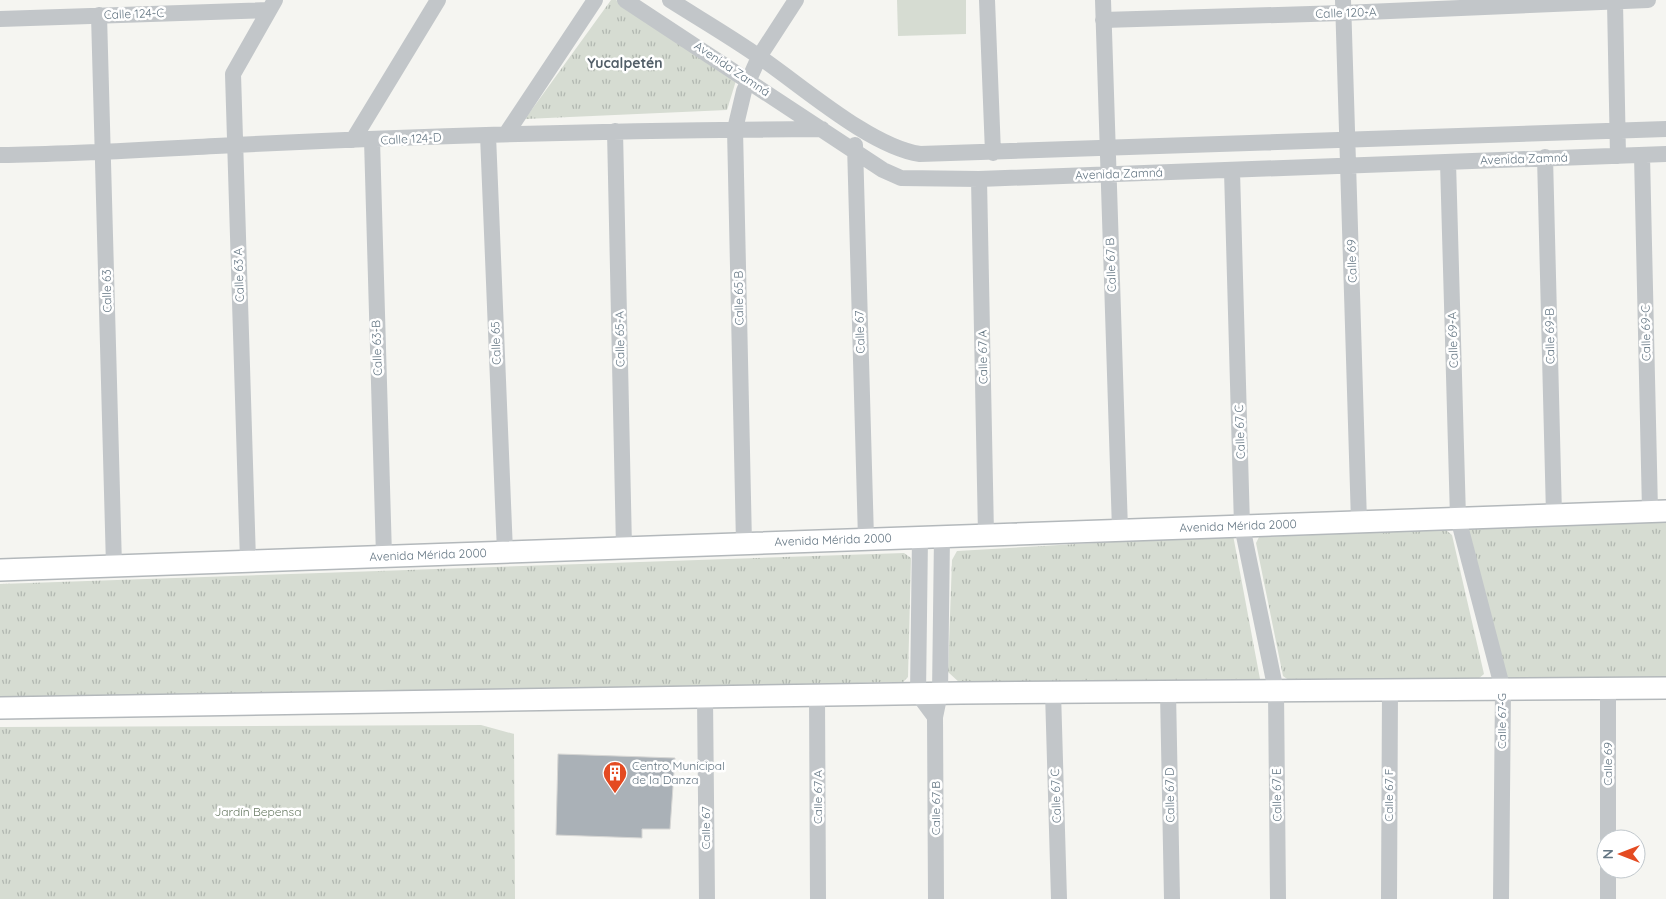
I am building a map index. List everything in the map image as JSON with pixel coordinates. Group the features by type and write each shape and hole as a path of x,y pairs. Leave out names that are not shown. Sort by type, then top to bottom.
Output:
{"main road":[{"name":"Avenida Mérida 2000","path":"0,570 1658,511"},
{"path":"0,708 940,693 1666,688"}],"street":[{"name":"Calle 63","path":"114,0 103,15 104,153 114,566"},
{"path":"353,140 438,0"},
{"path":"506,134 595,0"},
{"name":"Avenida Zamná","path":"625,0 856,153 901,178 979,179 1666,154"},
{"name":"Avenida Zamná","path":"670,0 760,57 855,125 908,152 993,153 1107,150 1666,129"},
{"name":"Calle 65 B","path":"744,544 736,130 744,91 750,82 760,57 796,0"},
{"path":"987,0 993,153"},
{"name":"Calle 67 B","path":"1103,0 1120,530"},
{"name":"Calle 120-A","path":"1104,20 1224,7 1343,7 1648,0"},
{"path":"1615,2 1618,156"},
{"name":"Calle 124-C","path":"0,18 103,15 272,5"},
{"name":"Calle 63 A","path":"248,561 233,74 272,5"},
{"name":"Calle 69","path":"1343,7 1360,522"},
{"name":"Calle 67","path":"855,125 866,539"},
{"name":"Calle 124-D","path":"0,156 104,153 235,145 506,134 822,129"},
{"name":"Calle 65-A","path":"615,131 624,548"},
{"name":"Calle 65","path":"488,135 505,552"},
{"name":"Calle 63-B","path":"372,140 384,556"},
{"name":"Calle 69-C","path":"1642,156 1658,511"},
{"name":"Calle 69-B","path":"1545,157 1554,514"},
{"name":"Calle 69-A","path":"1448,162 1458,518"},
{"name":"Calle 67 C","path":"1232,170 1242,526 1276,691"},
{"name":"Calle 67 A","path":"979,179 986,535"},
{"name":"Calle 67-G","path":"1458,518 1502,690 1501,899"},
{"path":"940,693 942,536"},
{"path":"920,537 918,694 935,717"},
{"name":"Calle 69","path":"1608,689 1608,829"},
{"name":"Calle 67 F","path":"1389,899 1390,690"},
{"name":"Calle 67 E","path":"1276,691 1278,899"},
{"name":"Calle 67 C","path":"1053,692 1059,899"},
{"name":"Calle 67 D","path":"1168,692 1172,899"},
{"name":"Calle 67 B","path":"936,899 935,717 940,693"},
{"name":"Calle 67 A","path":"817,695 818,899"},
{"name":"Calle 67","path":"705,697 707,899"},
{"path":"1608,879 1608,899"}],"green space":[{"path":"611,0 616,0 738,74 727,110 525,119"},
{"path":"897,0 966,0 966,34 898,36"},
{"path":"1666,522 1666,678 1505,679 1467,529"},
{"path":"1446,530 1452,535 1484,674 1478,679 1290,681 1283,676 1256,543 1259,537"},
{"path":"1233,535 1260,679 960,683 948,672 952,560 957,551"},
{"path":"904,553 911,558 908,677 903,682 0,702 0,584"},
{"name":"Jardín Bepensa","path":"481,725 514,734 515,899 0,899 0,727"}],"building":[{"name":"Centro Municipal de la Danza","path":"558,754 675,758 670,829 642,829 642,838 556,835"}],"place":[{"name":"Centro Municipal de la Danza","path":"615,794"}],"district":[{"name":"Yucalpetén","path":"625,63"}]}
